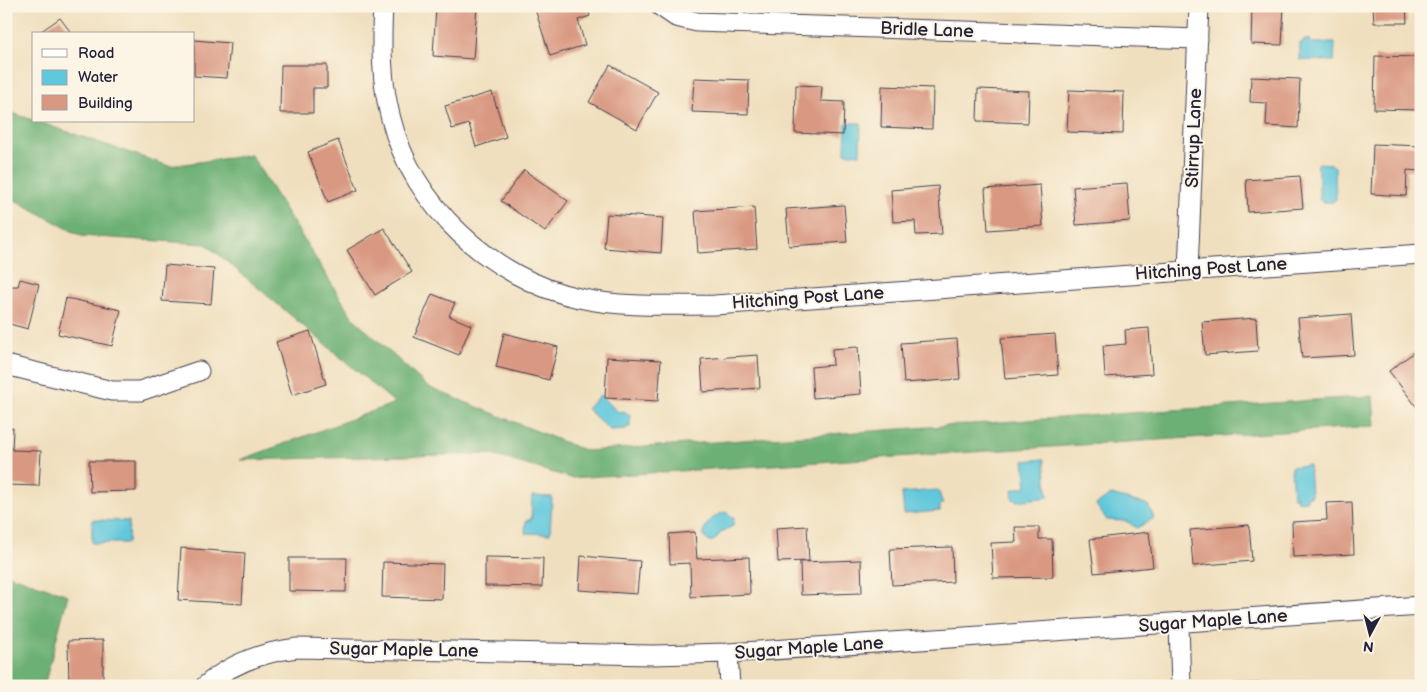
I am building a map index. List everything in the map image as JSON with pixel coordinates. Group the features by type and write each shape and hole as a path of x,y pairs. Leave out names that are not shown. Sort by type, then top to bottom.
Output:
{"street":[{"name":"Hitching Post Lane","path":"383,6 383,75 391,120 409,166 429,199 468,242 502,266 528,280 579,298 626,304 715,305 1421,254"},
{"name":"Bridle Lane","path":"660,6 676,17 697,22 1198,39"},
{"name":"Stirrup Lane","path":"1188,270 1199,6"},
{"path":"6,365 112,391 140,391 199,371"},
{"name":"Sugar Maple Lane","path":"204,686 246,661 269,652 298,648 652,655 728,653 1179,624 1421,606"},
{"path":"1179,624 1181,686"},
{"path":"728,653 730,686"}],"green space":[{"path":"6,111 32,120 32,122 39,122 169,166 251,155 353,318 428,387 586,451 1373,396 1375,426 571,478 489,454 240,460 395,403 206,244 81,236 6,195"},
{"path":"6,574 68,595 44,686 6,686"}],"water":[{"path":"1303,40 1310,40 1310,43 1335,43 1334,61 1300,60 1300,43 1303,43"},
{"path":"846,123 861,123 860,154 845,153"},
{"path":"1319,163 1330,164 1335,167 1336,199 1333,202 1323,202 1319,199 1319,170 1316,167"},
{"path":"600,395 618,412 624,411 630,416 630,427 610,430 587,409"},
{"path":"1044,459 1048,497 1017,501 1013,499 1012,490 1027,486 1024,461"},
{"path":"1309,465 1311,496 1307,496 1307,500 1297,501 1297,497 1293,497 1291,467"},
{"path":"938,490 943,504 940,504 940,511 904,514 902,493"},
{"path":"1111,495 1148,505 1154,518 1137,528 1126,521 1107,520 1096,505"},
{"path":"532,496 552,497 550,534 525,533 526,520 531,520"},
{"path":"726,512 734,518 733,526 721,532 715,540 709,542 704,537 707,524 717,515"},
{"path":"92,520 129,521 128,543 92,543"}],"building":[{"path":"436,6 477,6 473,59 433,56"},
{"path":"545,6 587,6 590,16 578,20 585,45 550,56 535,9"},
{"path":"1252,6 1284,6 1282,45 1251,44"},
{"path":"1373,6 1406,6 1407,23 1374,23"},
{"path":"60,18 70,32 40,32"},
{"path":"195,40 230,43 227,78 195,76"},
{"path":"1375,56 1420,57 1419,110 1374,109"},
{"path":"281,65 327,65 327,88 313,88 313,113 280,113"},
{"path":"610,65 658,92 637,129 589,102"},
{"path":"1251,77 1300,79 1298,128 1266,126 1267,103 1250,102"},
{"path":"694,78 749,80 748,114 692,112"},
{"path":"796,85 822,86 821,101 844,102 843,135 795,133"},
{"path":"882,86 933,88 932,129 881,127"},
{"path":"978,89 1029,91 1028,123 977,121"},
{"path":"1069,90 1124,92 1123,134 1067,132"},
{"path":"492,92 506,137 476,147 469,124 452,129 445,106"},
{"path":"338,140 358,190 328,202 308,152"},
{"path":"1373,144 1421,146 1420,171 1407,170 1406,196 1371,194"},
{"path":"524,170 568,201 545,232 501,201"},
{"path":"1300,176 1303,208 1248,212 1246,180"},
{"path":"1127,183 1130,221 1076,225 1073,187"},
{"path":"1040,185 1043,226 988,230 985,189"},
{"path":"938,186 942,234 916,235 915,221 893,222 891,190"},
{"path":"844,205 847,242 789,246 786,209"},
{"path":"754,207 757,249 698,253 695,211"},
{"path":"607,214 663,218 661,253 604,248"},
{"path":"384,228 412,272 375,295 347,250"},
{"path":"165,265 214,269 211,304 162,301"},
{"path":"20,279 39,284 28,329 6,323 6,286 18,286"},
{"path":"432,294 455,303 449,316 471,325 459,355 414,337"},
{"path":"66,298 121,310 112,346 58,334"},
{"path":"1351,314 1354,355 1302,358 1298,318"},
{"path":"1256,318 1258,351 1205,355 1202,322"},
{"path":"1149,328 1152,374 1105,377 1103,346 1126,344 1125,330"},
{"path":"310,331 326,384 292,395 276,342"},
{"path":"504,333 558,347 549,380 496,367"},
{"path":"1055,334 1058,375 1005,379 1001,338"},
{"path":"957,339 960,379 904,383 901,343"},
{"path":"858,347 861,394 813,398 811,367 833,365 832,349"},
{"path":"1421,347 1421,408 1419,410 1389,371"},
{"path":"758,355 760,388 703,392 701,359"},
{"path":"607,357 661,360 658,401 605,398"},
{"path":"6,428 13,428 12,450 41,451 39,486 6,485"},
{"path":"89,461 136,461 136,491 90,492"},
{"path":"1352,502 1354,554 1293,557 1292,522 1327,520 1326,503"},
{"path":"1249,525 1252,561 1193,566 1190,530"},
{"path":"807,526 809,561 778,562 776,528"},
{"path":"1015,527 1039,527 1039,539 1052,539 1053,577 993,578 991,543 1016,542"},
{"path":"695,532 697,559 749,557 750,594 691,597 690,563 670,564 669,534"},
{"path":"1149,532 1153,567 1094,573 1090,539"},
{"path":"952,547 953,582 892,585 890,549"},
{"path":"181,548 245,553 242,604 178,600"},
{"path":"581,556 640,561 637,594 579,590"},
{"path":"485,557 543,558 542,587 485,586"},
{"path":"289,558 347,558 346,592 289,591"},
{"path":"861,560 862,593 801,595 800,562"},
{"path":"383,562 443,564 442,599 382,597"},
{"path":"103,640 103,686 69,686 68,641"},
{"path":"1279,682 1279,686 1234,686 1234,683"}]}
